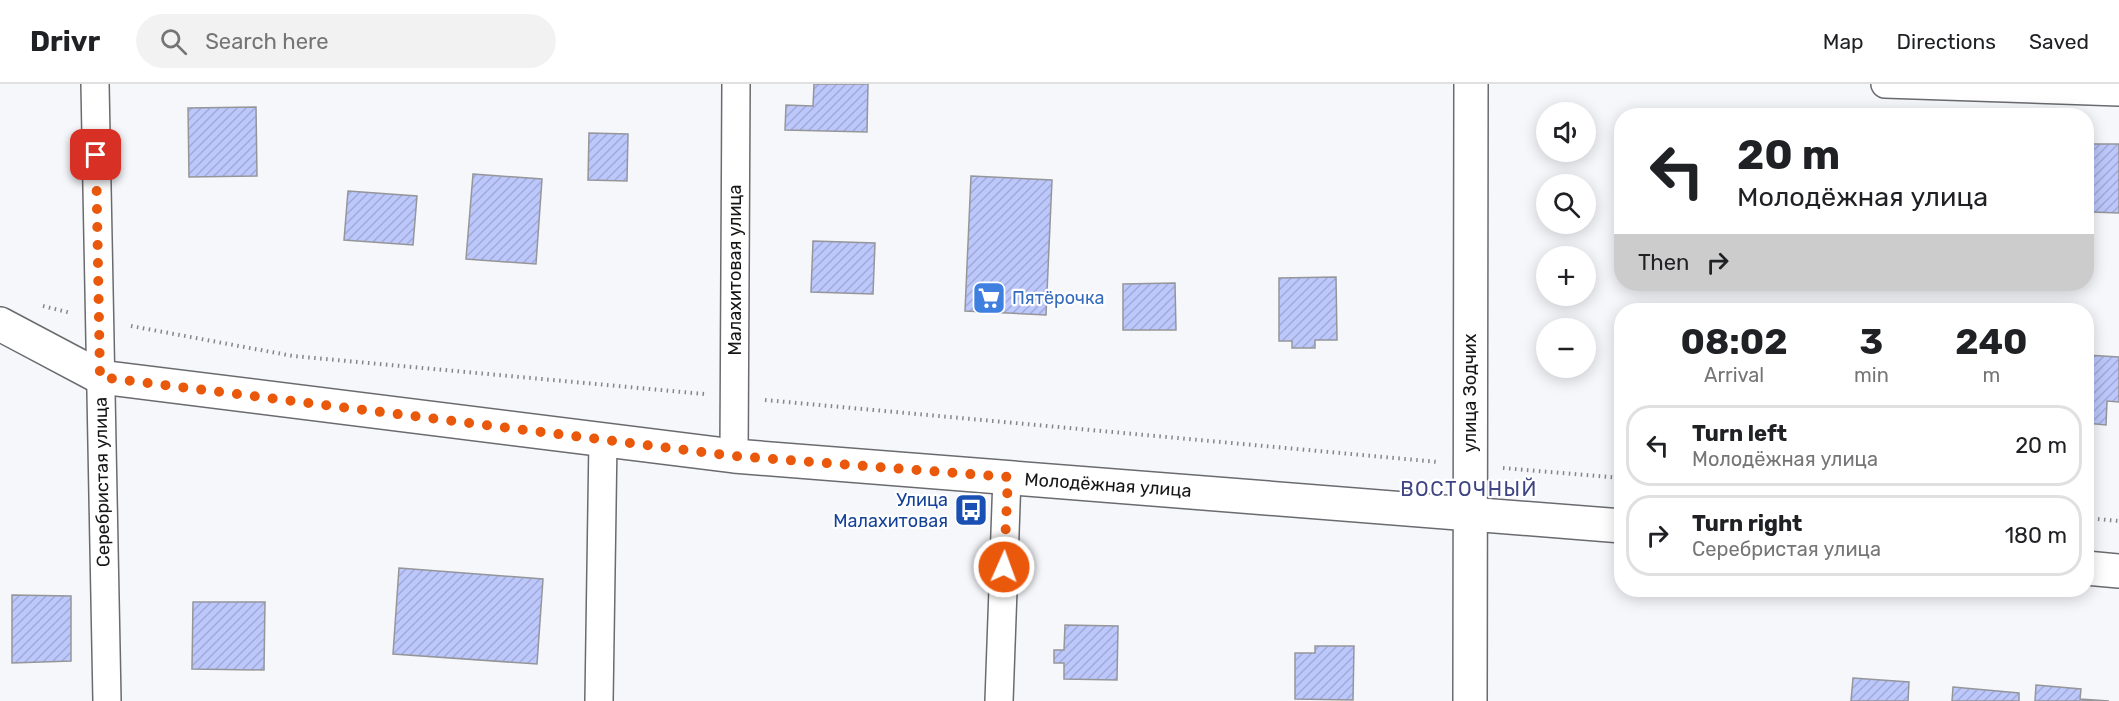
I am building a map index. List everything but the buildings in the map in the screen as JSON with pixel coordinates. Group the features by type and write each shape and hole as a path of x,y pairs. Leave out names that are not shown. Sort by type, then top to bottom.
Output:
{"street":[{"name":"Серебристая улица","path":"95,84 107,701"},
{"name":"Малахитовая улица","path":"734,456 736,84"},
{"name":"улица Зодчих","path":"1470,701 1471,84"},
{"path":"1885,84 2119,92"},
{"name":"Молодёжная улица","path":"0,324 100,377 603,440 734,456 1614,525"},
{"path":"599,701 603,440"},
{"path":"999,701 1008,477"},
{"path":"2094,569 2119,571"}],"path":[{"path":"41,306 99,320 293,356 1614,477"},
{"path":"2094,519 2119,521"}],"place":[{"name":"Пятёрочка","path":"989,298"},
{"name":"Улица Малахитовая","path":"971,510"}],"district":[{"name":"ВОСТОЧНЫЙ","path":"1469,489"}],"route":[{"path":"96,155 100,377 734,456 1008,477 1004,567"}]}
